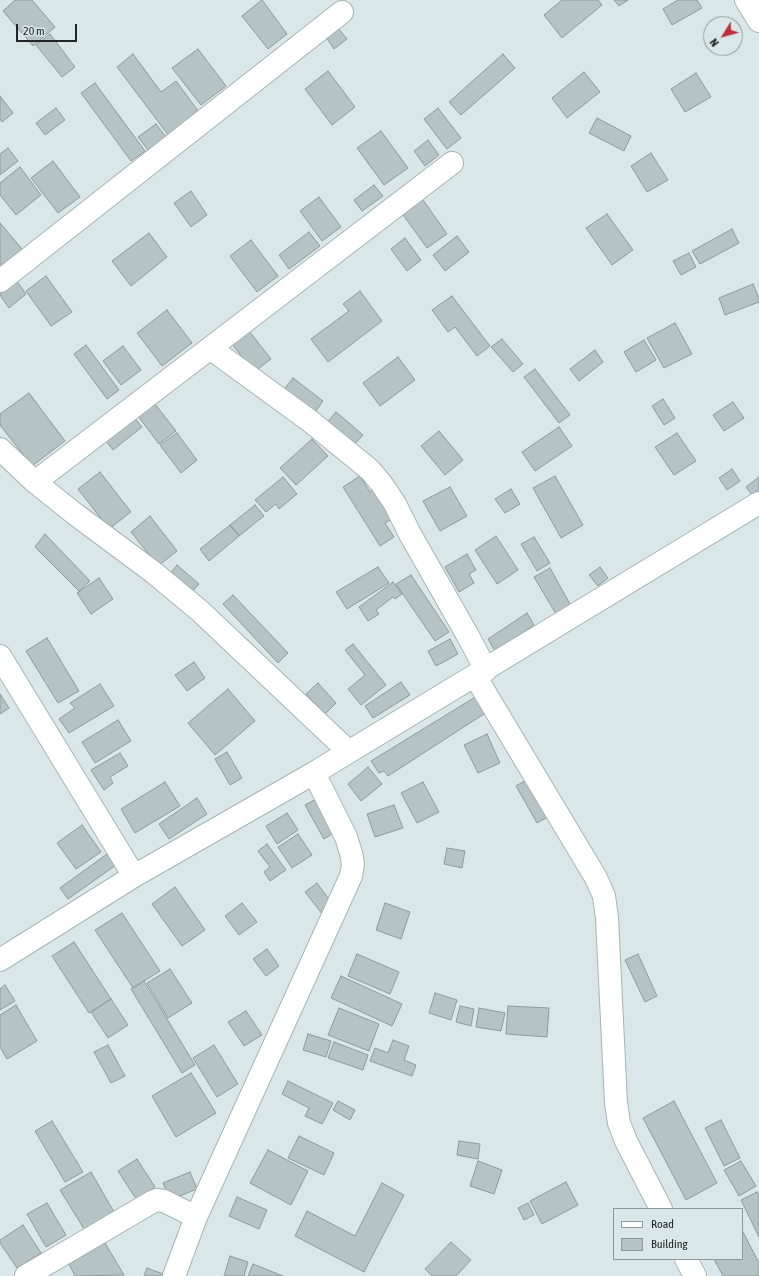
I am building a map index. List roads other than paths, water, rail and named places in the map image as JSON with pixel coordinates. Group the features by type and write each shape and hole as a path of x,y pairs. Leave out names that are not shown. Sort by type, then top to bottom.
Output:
{"street":[{"path":"746,0 759,21"},
{"path":"0,281 342,12"},
{"path":"34,482 452,163"},
{"path":"210,348 310,421 370,470 395,504 410,534 468,636 480,673 596,878 604,896 607,918 616,1103 619,1122 626,1141 660,1208"},
{"path":"0,450 34,482 154,572 200,611 348,751"},
{"path":"0,960 134,876 314,773 759,503"},
{"path":"0,656 134,876"},
{"path":"174,1276 196,1217 351,876 353,864 346,837 314,773"},
{"path":"26,1276 157,1200 164,1200 196,1217"},
{"path":"687,1260 695,1276"}]}
